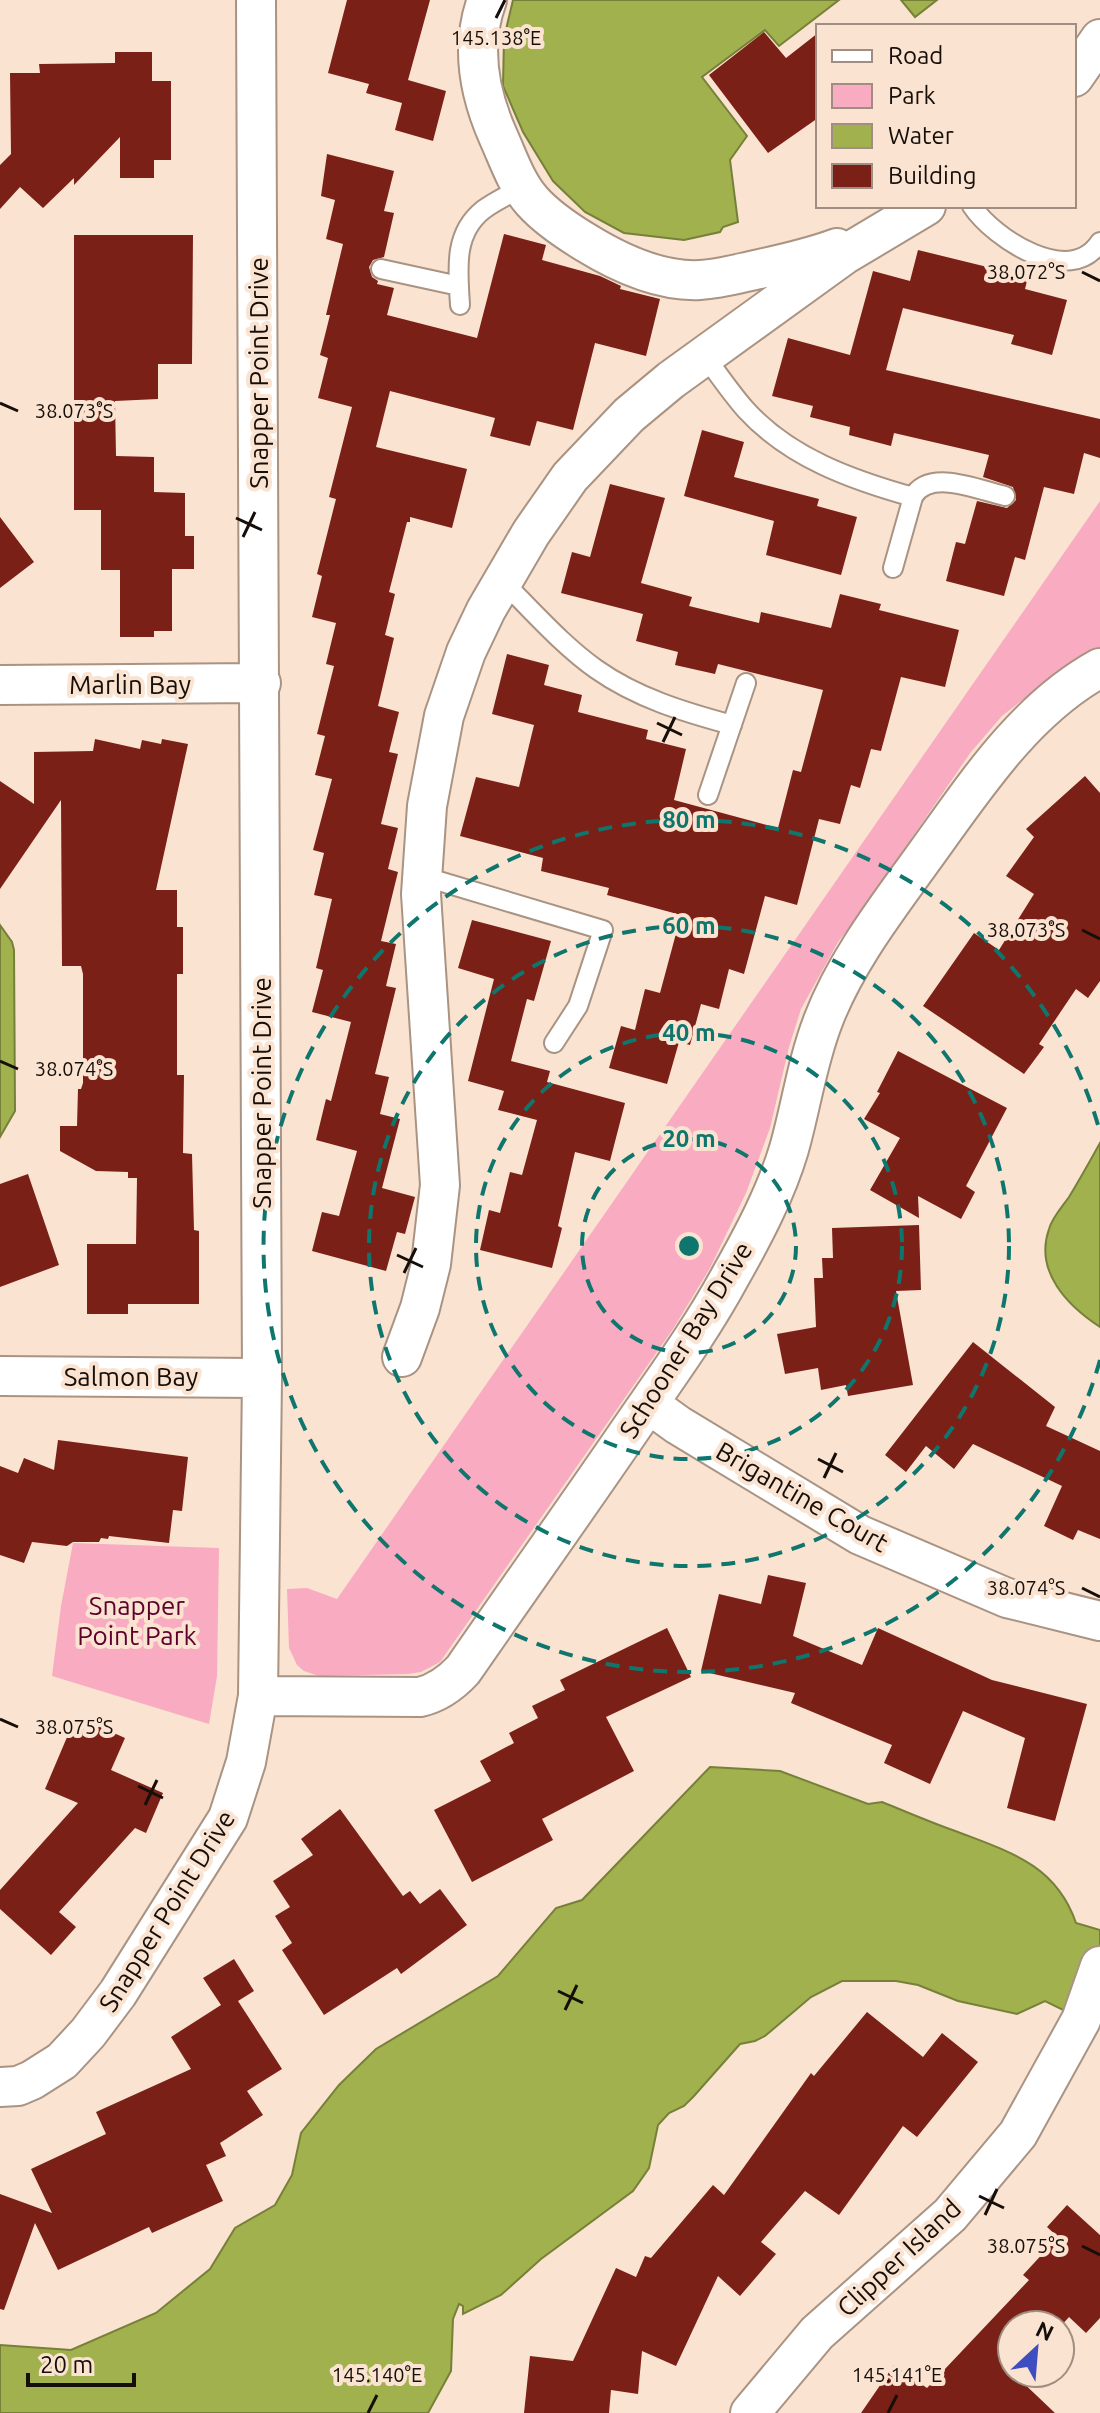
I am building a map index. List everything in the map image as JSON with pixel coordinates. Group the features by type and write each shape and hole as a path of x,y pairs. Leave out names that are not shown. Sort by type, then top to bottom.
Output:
{"street":[{"name":"Snapper Point Drive","path":"0,2087 18,2086 62,2061 98,2021 134,1968 228,1818 246,1762 258,1696 262,1378 256,0"},
{"path":"487,0 478,38 480,84 489,116 522,187 554,221 610,257 657,275 701,280 803,259 885,229"},
{"path":"1076,74 1100,39"},
{"path":"402,1357 429,1274 436,1237 440,1185 422,876 427,806 451,690 466,652 502,581 543,514 582,463 637,407 844,255 922,208"},
{"path":"701,280 723,301 729,314 719,346"},
{"name":"Schooner Bay Drive","path":"258,1696 420,1697 432,1694 455,1679 649,1404 714,1306 763,1212 788,1150 822,1024 853,962 994,761 1070,688 1100,668"},
{"name":"Marlin Bay","path":"0,685 261,683"},
{"name":"Salmon Bay","path":"0,1376 262,1378"},
{"name":"Brigantine Court","path":"649,1404 678,1425 860,1535 1007,1598 1100,1621"},
{"name":"Clipper Island","path":"750,2413 817,2333 950,2215 1018,2134 1081,2020 1100,1966"}],"lane":[{"path":"460,305 459,256 466,228 483,210 522,187"},
{"path":"974,208 996,233 1059,261 1078,260 1088,255 1100,242"},
{"path":"381,269 459,286"},
{"path":"719,346 747,410 803,454 844,476 913,497"},
{"path":"893,568 913,497 921,487 937,482 1005,496"},
{"path":"502,581 559,638 609,677 665,705 732,725"},
{"path":"708,795 746,683"},
{"path":"422,876 603,930 578,1006 554,1043"}],"green space":[{"path":"1100,501 1100,647 1062,669 1002,716 971,752 838,942 801,1009 770,1128 746,1193 710,1268 673,1329 440,1662 421,1672 408,1674 319,1676 304,1671 297,1665 289,1648 287,1589 307,1588 337,1599"},
{"name":"Snapper Point Park","path":"73,1543 219,1548 217,1676 209,1724 52,1676"}],"water":[{"path":"513,0 839,0 779,46 765,30 702,77 747,136 730,160 738,222 723,227 720,232 684,240 624,233 585,212 553,181 523,132 503,86 504,38"},
{"path":"901,0 937,0 915,17"},
{"path":"0,925 14,950 15,1111 0,1137"},
{"path":"1100,1143 1100,1327 1076,1309 1057,1286 1046,1260 1046,1245 1052,1221"},
{"path":"710,1767 780,1771 868,1804 882,1802 996,1846 1029,1863 1056,1887 1076,1923 1100,1930 1100,2028 1045,2001 1017,2014 958,2001 918,1985 896,1981 842,1981 811,1997 765,2036 740,2044 684,2106 669,2113 658,2125 649,2168 633,2191 541,2259 501,2295 463,2314 463,2306 459,2304 453,2319 451,2371 428,2413 0,2413 0,2345 71,2350 156,2313 210,2269 235,2228 275,2205 292,2175 301,2133 339,2085 376,2049 498,1976 556,1908 582,1900"}],"building":[{"path":"347,0 430,0 408,80 446,91 433,141 395,130 402,103 366,93 369,84 328,73"},
{"path":"764,32 786,58 816,35 816,119 768,153 709,75"},
{"path":"115,52 152,52 152,81 171,81 171,160 154,160 154,178 120,178 120,137 74,185 74,178 43,208 20,187 0,209 0,165 11,154 10,73 40,73 39,64 115,63"},
{"path":"327,154 394,171 384,211 394,213 384,257 373,260 369,267 377,284 394,288 387,315 477,338 504,234 546,245 542,260 600,276 621,286 620,289 660,299 646,356 595,343 573,430 537,421 530,446 490,436 495,418 390,391 376,447 467,469 452,528 410,517 389,592 395,594 385,635 394,638 378,706 399,712 389,752 398,754 381,824 398,828 388,869 398,872 381,941 396,944 386,986 396,988 375,1074 389,1077 380,1114 400,1119 382,1188 415,1197 405,1234 397,1232 386,1271 312,1251 322,1212 339,1216 357,1151 316,1140 326,1099 331,1101 351,1022 312,1012 323,970 316,968 332,899 314,895 324,853 313,850 332,779 315,775 325,736 317,734 334,666 326,664 336,623 312,617 322,576 317,574 336,499 329,497 352,407 318,398 328,358 320,355 330,315 326,315 343,244 326,239 335,200 321,196"},
{"path":"74,235 193,235 192,364 158,364 158,399 115,401 116,456 154,457 154,492 185,493 185,536 194,536 194,569 172,569 172,631 154,631 154,637 120,637 120,570 101,570 101,510 74,510"},
{"path":"918,250 1028,277 1025,289 1067,300 1052,355 1011,344 1014,335 903,308 886,370 1100,419 1100,458 1084,453 1074,494 1044,487 1025,560 1015,557 1004,596 946,581 956,542 965,544 977,501 1007,508 1016,500 1013,487 983,477 989,455 894,433 891,446 849,435 850,427 810,417 813,406 772,396 788,338 850,355 873,271 910,281"},
{"path":"702,430 744,442 734,477 819,499 817,506 857,517 841,575 766,555 774,521 684,496"},
{"path":"610,484 665,498 641,583 692,597 689,606 759,623 761,612 831,628 840,594 881,604 879,610 959,630 945,687 901,677 881,751 871,749 860,788 851,785 840,824 819,819 797,905 765,896 744,974 729,969 719,1009 701,1004 690,1045 679,1042 667,1084 609,1068 621,1026 635,1030 645,989 660,993 681,915 607,895 609,888 541,871 543,858 460,836 476,777 519,787 534,725 492,714 507,654 549,665 544,685 582,695 578,712 648,730 646,739 686,749 674,800 778,828 793,770 801,772 823,690 718,664 715,674 675,665 678,652 636,641 643,614 561,593 572,552 590,557"},
{"path":"0,517 34,562 0,588"},
{"path":"95,739 140,749 142,740 161,744 162,739 188,744 156,890 177,890 177,927 183,927 183,974 177,974 177,1075 184,1075 183,1153 192,1154 194,1230 199,1231 199,1304 128,1304 128,1314 87,1314 87,1244 136,1244 137,1178 128,1178 128,1172 96,1171 60,1151 60,1126 77,1126 78,1089 83,1083 83,974 81,966 62,966 61,800 0,889 0,781 34,804 34,752 93,751"},
{"path":"1085,776 1100,793 1100,981 1088,998 1076,989 1039,1044 1044,1047 1024,1074 923,1006 974,933 999,950 1034,894 1006,876 1034,837 1026,829"},
{"path":"472,920 551,941 534,1001 527,999 511,1061 550,1071 547,1082 625,1103 610,1161 575,1152 552,1268 480,1250 489,1210 500,1213 510,1172 522,1175 537,1120 498,1110 504,1091 468,1081 494,979 458,968"},
{"path":"898,1051 1007,1108 966,1186 975,1192 961,1219 918,1196 919,1218 870,1190 900,1138 864,1119 880,1093 877,1092"},
{"path":"28,1174 59,1265 0,1287 0,1184"},
{"path":"919,1225 921,1290 896,1291 913,1385 848,1396 846,1385 821,1390 818,1368 785,1374 777,1334 816,1327 814,1278 823,1278 822,1258 833,1258 832,1228"},
{"path":"973,1342 1055,1407 1046,1426 1100,1451 1100,1539 1078,1530 1073,1540 1044,1526 1062,1486 973,1444 954,1469 926,1446 906,1472 885,1455"},
{"path":"58,1440 188,1457 182,1511 173,1510 169,1543 109,1536 108,1539 101,1538 99,1542 73,1542 67,1546 32,1542 24,1563 0,1555 0,1466 18,1473 24,1458 54,1470"},
{"path":"768,1575 806,1583 793,1636 862,1665 878,1628 992,1680 1087,1704 1055,1821 1007,1808 1025,1738 963,1711 930,1784 884,1763 892,1745 791,1703 795,1693 701,1671 719,1594 761,1604"},
{"path":"667,1628 691,1677 606,1717 634,1771 542,1819 553,1840 472,1882 434,1810 491,1781 480,1761 514,1743 509,1733 538,1718 532,1706 565,1690 560,1680"},
{"path":"76,1716 125,1738 111,1770 163,1793 146,1833 135,1828 59,1912 76,1927 51,1955 0,1909 0,1890 78,1803 45,1789"},
{"path":"340,1809 403,1896 410,1891 420,1904 440,1889 467,1925 401,1974 397,1968 324,2015 282,1950 292,1943 275,1916 290,1907 273,1881 313,1855 301,1839"},
{"path":"234,1959 254,1991 238,2001 282,2069 247,2091 263,2115 220,2143 226,2156 206,2165 223,2201 152,2233 149,2227 58,2270 35,2223 4,2310 0,2309 0,2194 52,2213 31,2169 106,2134 96,2112 191,2069 171,2037 221,2005 203,1978"},
{"path":"867,2012 923,2057 942,2033 978,2062 917,2137 903,2126 839,2215 805,2191 761,2242 776,2254 740,2296 718,2276 676,2366 642,2351 638,2394 611,2390 609,2413 524,2413 530,2356 573,2361 616,2268 636,2277 645,2256 651,2258 713,2185 724,2195 811,2073 814,2076"},
{"path":"1067,2205 1100,2235 1100,2318 1086,2333 1076,2324 1076,2309 1002,2309 1029,2280 1023,2275 1058,2237 1047,2227"},
{"path":"996,2315 996,2389 1030,2389 1055,2413 861,2413 894,2365 927,2388"}]}
